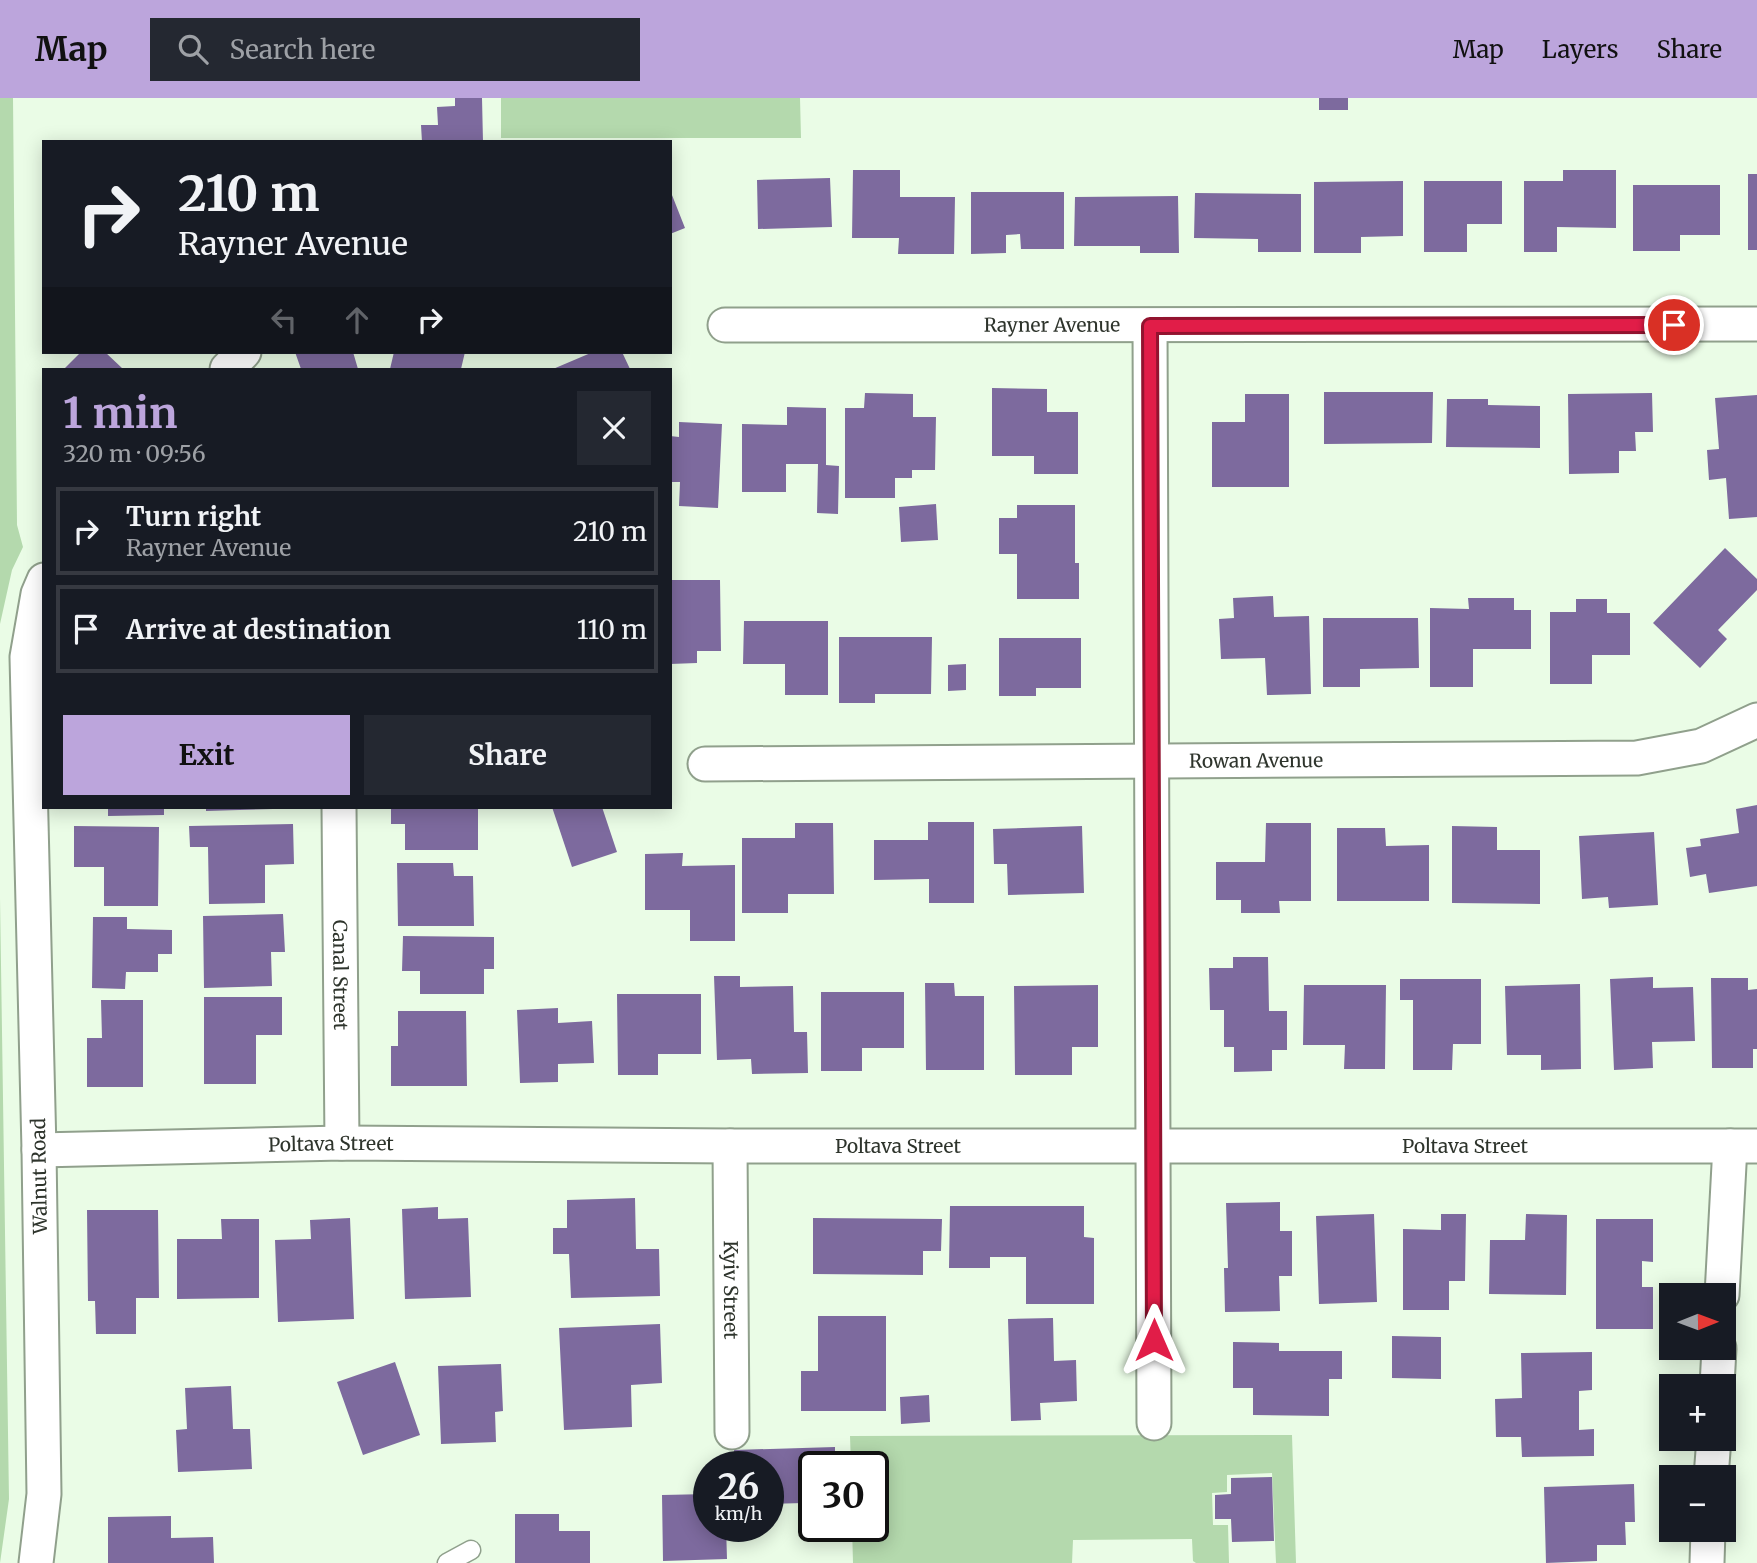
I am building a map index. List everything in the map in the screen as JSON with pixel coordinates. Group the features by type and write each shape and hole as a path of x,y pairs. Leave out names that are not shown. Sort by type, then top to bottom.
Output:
{"street":[{"name":"Rayner Avenue","path":"725,325 1757,324"},
{"path":"1150,326 1154,1423"},
{"path":"228,368 242,354"},
{"name":"Walnut Road","path":"36,1563 44,1494 27,657 42,585"},
{"name":"Rowan Avenue","path":"705,764 1637,758 1701,746 1757,720"},
{"name":"Canal Street","path":"338,809 342,1143"},
{"name":"Poltava Street","path":"39,1150 342,1143 730,1146 1744,1146"},
{"name":"Kyiv Street","path":"730,1146 732,1432"},
{"path":"1724,1283 1744,1146"},
{"path":"1706,1563 1707,1542"}],"lane":[{"path":"447,1563 471,1550"}],"green space":[{"path":"0,98 13,98 17,525 23,547 12,570 0,624"},
{"path":"501,98 800,98 801,138 501,138"},
{"path":"0,898 9,1499 0,1563"},
{"path":"1292,1435 1296,1563 1276,1563 1272,1473 1227,1475 1227,1492 1212,1493 1213,1525 1228,1525 1229,1563 1196,1563 1193,1561 1192,1539 1073,1540 1072,1563 853,1563 852,1542 889,1542 889,1451 850,1451 850,1436"}],"building":[{"path":"455,98 482,98 483,140 422,140 421,125 438,125 437,107 455,106"},
{"path":"1319,98 1348,98 1348,110 1319,110"},
{"path":"853,170 900,170 900,197 955,197 954,254 898,254 899,238 852,238"},
{"path":"1563,170 1616,170 1616,228 1557,227 1557,252 1524,252 1524,181 1563,181"},
{"path":"1748,174 1757,174 1757,250 1748,250"},
{"path":"830,178 832,227 758,229 757,180"},
{"path":"1403,181 1403,236 1361,237 1361,253 1314,253 1314,182"},
{"path":"1424,181 1502,181 1502,224 1467,224 1467,252 1424,252"},
{"path":"1633,185 1720,185 1720,235 1680,235 1680,251 1633,251"},
{"path":"971,192 1064,192 1064,249 1021,249 1020,234 1006,235 1006,253 971,254"},
{"path":"1195,193 1301,194 1301,252 1258,252 1258,239 1194,238"},
{"path":"672,195 685,228 672,233"},
{"path":"1178,196 1179,253 1140,253 1140,246 1074,246 1075,197"},
{"path":"79,354 107,354 122,368 65,368"},
{"path":"296,354 354,354 358,368 301,368"},
{"path":"394,354 465,354 461,368 390,368"},
{"path":"588,354 623,354 630,368 555,368"},
{"path":"992,388 1047,389 1047,412 1078,412 1078,474 1034,474 1034,456 992,456"},
{"path":"1324,392 1433,392 1432,443 1324,444"},
{"path":"865,393 913,394 913,417 936,417 935,470 912,470 912,478 895,478 895,498 845,498 845,408 864,408"},
{"path":"1652,393 1653,432 1635,432 1636,451 1619,451 1619,473 1569,474 1568,394"},
{"path":"1245,394 1289,394 1289,487 1212,487 1212,422 1245,422"},
{"path":"1757,395 1757,517 1729,519 1726,478 1709,480 1707,450 1719,449 1715,398"},
{"path":"1447,399 1488,399 1488,405 1540,406 1540,448 1446,447"},
{"path":"787,407 826,408 826,465 839,466 838,514 817,513 818,464 786,464 786,492 742,492 742,424 787,425"},
{"path":"679,422 722,424 718,508 679,506 680,482 672,482 672,436 679,437"},
{"path":"936,504 938,540 901,542 899,507"},
{"path":"1017,505 1075,505 1075,563 1079,563 1079,599 1017,599 1017,554 999,554 999,518 1017,518"},
{"path":"1725,548 1757,579 1757,590 1718,630 1727,639 1700,668 1653,623"},
{"path":"672,580 720,580 721,651 697,651 697,663 672,664"},
{"path":"1273,596 1274,617 1309,616 1311,694 1267,695 1265,658 1221,659 1219,619 1234,618 1233,598"},
{"path":"1468,598 1514,598 1514,610 1531,610 1531,649 1473,649 1473,687 1430,687 1430,608 1469,609"},
{"path":"1576,599 1607,599 1607,613 1630,613 1630,655 1592,655 1592,684 1550,684 1550,612 1576,612"},
{"path":"1323,618 1418,618 1419,668 1360,669 1360,687 1323,687"},
{"path":"744,621 828,621 828,695 785,695 785,664 743,664"},
{"path":"839,637 932,637 931,694 875,694 875,703 839,703"},
{"path":"999,638 1081,638 1081,688 1036,688 1036,696 999,696"},
{"path":"966,664 966,690 948,691 948,665"},
{"path":"1757,805 1757,886 1709,893 1706,874 1690,877 1686,848 1701,846 1700,839 1739,833 1736,809"},
{"path":"108,809 164,809 164,815 108,816"},
{"path":"206,809 273,809 206,811"},
{"path":"391,809 478,809 478,850 405,850 405,824 391,824"},
{"path":"553,809 603,809 617,852 572,867"},
{"path":"928,822 974,822 974,903 929,903 929,879 874,880 874,840 928,840"},
{"path":"795,823 833,823 834,894 788,894 788,913 742,913 742,838 795,838"},
{"path":"1266,823 1311,823 1311,901 1279,901 1280,913 1241,913 1241,900 1216,900 1216,862 1265,862"},
{"path":"293,824 294,864 265,865 265,903 209,904 208,847 190,847 189,826"},
{"path":"74,826 159,827 158,906 104,906 104,867 74,867"},
{"path":"1082,826 1084,893 1008,895 1007,864 994,864 993,829"},
{"path":"1452,826 1497,827 1497,850 1540,850 1540,904 1452,903"},
{"path":"1337,828 1385,828 1386,846 1429,845 1429,901 1337,901"},
{"path":"1654,832 1658,905 1609,908 1608,897 1582,899 1579,836"},
{"path":"683,853 682,866 735,865 735,941 690,941 690,910 645,910 645,854"},
{"path":"397,863 453,863 454,876 473,876 474,926 398,926"},
{"path":"283,914 285,952 271,952 272,986 204,988 203,916"},
{"path":"93,917 127,917 127,929 172,930 172,954 158,954 158,972 126,972 125,989 92,988"},
{"path":"403,936 494,937 494,969 484,969 484,994 420,994 420,971 402,971"},
{"path":"1233,957 1268,957 1269,1011 1287,1011 1287,1050 1272,1050 1272,1071 1234,1072 1234,1047 1224,1047 1224,1010 1210,1010 1209,968 1233,968"},
{"path":"714,976 740,976 740,987 793,986 794,1032 807,1032 808,1073 752,1074 751,1059 717,1060"},
{"path":"1653,977 1653,988 1693,987 1695,1041 1652,1042 1653,1068 1614,1070 1610,979"},
{"path":"1711,978 1748,978 1748,990 1757,989 1757,1049 1753,1049 1753,1068 1712,1068"},
{"path":"1400,979 1481,979 1481,1044 1453,1044 1452,1070 1413,1070 1413,1000 1400,1000"},
{"path":"925,983 954,983 955,996 984,996 984,1070 926,1070"},
{"path":"1580,984 1581,1069 1541,1070 1541,1055 1507,1055 1505,986"},
{"path":"1098,985 1098,1047 1072,1047 1072,1075 1015,1075 1014,986"},
{"path":"1304,985 1386,985 1385,1069 1344,1069 1345,1045 1303,1045"},
{"path":"821,992 904,992 904,1048 862,1048 862,1071 821,1071"},
{"path":"617,994 701,994 701,1054 658,1054 658,1075 618,1075"},
{"path":"204,997 282,997 282,1035 256,1035 256,1084 204,1084"},
{"path":"101,1000 143,1000 143,1087 87,1087 87,1038 102,1038"},
{"path":"558,1008 558,1023 592,1021 594,1063 558,1064 558,1082 520,1083 517,1010"},
{"path":"398,1011 466,1011 467,1086 391,1086 391,1046 398,1046"},
{"path":"635,1198 636,1249 659,1249 660,1296 571,1298 569,1254 553,1254 553,1228 567,1228 567,1200"},
{"path":"1280,1202 1280,1231 1292,1231 1292,1276 1279,1276 1280,1311 1225,1312 1224,1268 1228,1268 1226,1203"},
{"path":"950,1206 1084,1206 1084,1237 1094,1238 1094,1304 1026,1304 1026,1257 990,1257 990,1268 949,1268"},
{"path":"438,1207 438,1219 468,1218 471,1297 405,1299 402,1209"},
{"path":"87,1210 158,1210 159,1298 136,1298 136,1334 96,1334 95,1301 88,1301"},
{"path":"1374,1214 1377,1302 1319,1304 1316,1216"},
{"path":"1441,1214 1466,1214 1465,1281 1449,1281 1449,1310 1403,1310 1403,1229 1441,1230"},
{"path":"1526,1214 1567,1215 1566,1295 1489,1294 1490,1240 1525,1240"},
{"path":"350,1218 354,1319 278,1322 275,1240 311,1239 310,1220"},
{"path":"813,1218 942,1219 941,1251 923,1251 923,1275 813,1274"},
{"path":"221,1219 259,1219 259,1298 177,1299 177,1239 222,1239"},
{"path":"1596,1219 1653,1219 1653,1262 1642,1261 1642,1287 1653,1287 1653,1329 1596,1329"},
{"path":"818,1316 886,1316 886,1411 801,1411 801,1371 818,1371"},
{"path":"1053,1318 1054,1361 1076,1360 1077,1401 1040,1403 1041,1420 1011,1421 1008,1319"},
{"path":"660,1324 662,1383 631,1385 632,1427 564,1430 559,1328"},
{"path":"1392,1336 1441,1337 1441,1379 1392,1378"},
{"path":"1233,1342 1279,1343 1279,1351 1342,1351 1342,1379 1329,1379 1329,1416 1253,1415 1253,1388 1233,1388"},
{"path":"1592,1352 1592,1390 1579,1391 1579,1430 1594,1429 1594,1456 1522,1457 1521,1437 1496,1437 1495,1399 1522,1398 1521,1353"},
{"path":"395,1362 420,1435 363,1455 337,1382"},
{"path":"501,1364 503,1411 495,1412 496,1442 441,1444 438,1366"},
{"path":"231,1386 233,1429 250,1429 252,1469 178,1472 176,1430 187,1429 185,1388"},
{"path":"929,1395 930,1422 901,1424 900,1397"},
{"path":"835,1447 835,1451 798,1451 798,1503 784,1504 784,1451 734,1450"},
{"path":"1272,1477 1274,1541 1232,1542 1231,1519 1215,1519 1215,1495 1231,1494 1231,1478"},
{"path":"1634,1484 1635,1522 1625,1522 1626,1545 1597,1545 1597,1561 1546,1563 1544,1487"},
{"path":"693,1494 693,1542 726,1542 727,1559 663,1561 662,1495"},
{"path":"515,1514 559,1514 559,1531 590,1531 590,1563 515,1563"},
{"path":"171,1516 171,1538 213,1537 214,1563 108,1563 108,1517"}],"route":[{"path":"1154,1340 1150,326 1674,325"}]}
